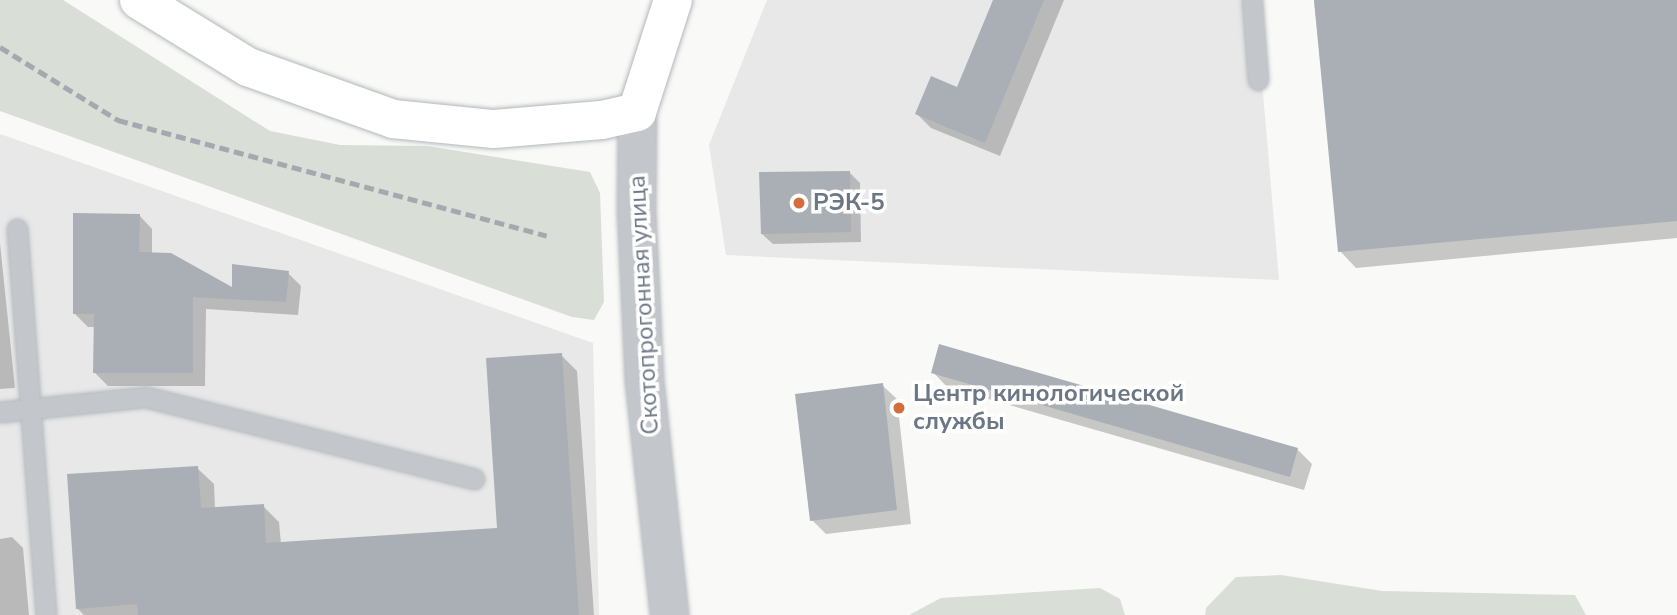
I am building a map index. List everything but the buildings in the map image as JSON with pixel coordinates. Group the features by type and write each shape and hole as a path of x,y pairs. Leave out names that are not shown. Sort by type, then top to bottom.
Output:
{"street":[{"path":"139,0 248,67 393,119 494,129 602,120 637,112"},
{"name":"Скотопрогонная улица","path":"669,615 644,380 636,210 637,112 673,0"}],"lane":[{"path":"1252,0 1258,80"},
{"path":"17,229 46,615"},
{"path":"0,412 145,397 474,479"}],"shaded area":[{"path":"0,0 63,0 270,131 340,145 427,146 590,172 600,193 604,302 594,320 572,317 0,111"},
{"path":"767,0 1255,0 1279,280 726,255 709,145"},
{"path":"0,134 593,343 599,615 0,615"},
{"path":"1281,575 1382,591 1575,595 1586,615 1205,615 1206,608 1236,577"},
{"path":"1100,588 1120,599 1125,615 909,615 941,598"}],"railway":[{"path":"0,47 118,120 547,236"}],"place":[{"name":"РЭК-5","path":"799,203"},
{"name":"Центр кинологической службы","path":"899,408"}]}
